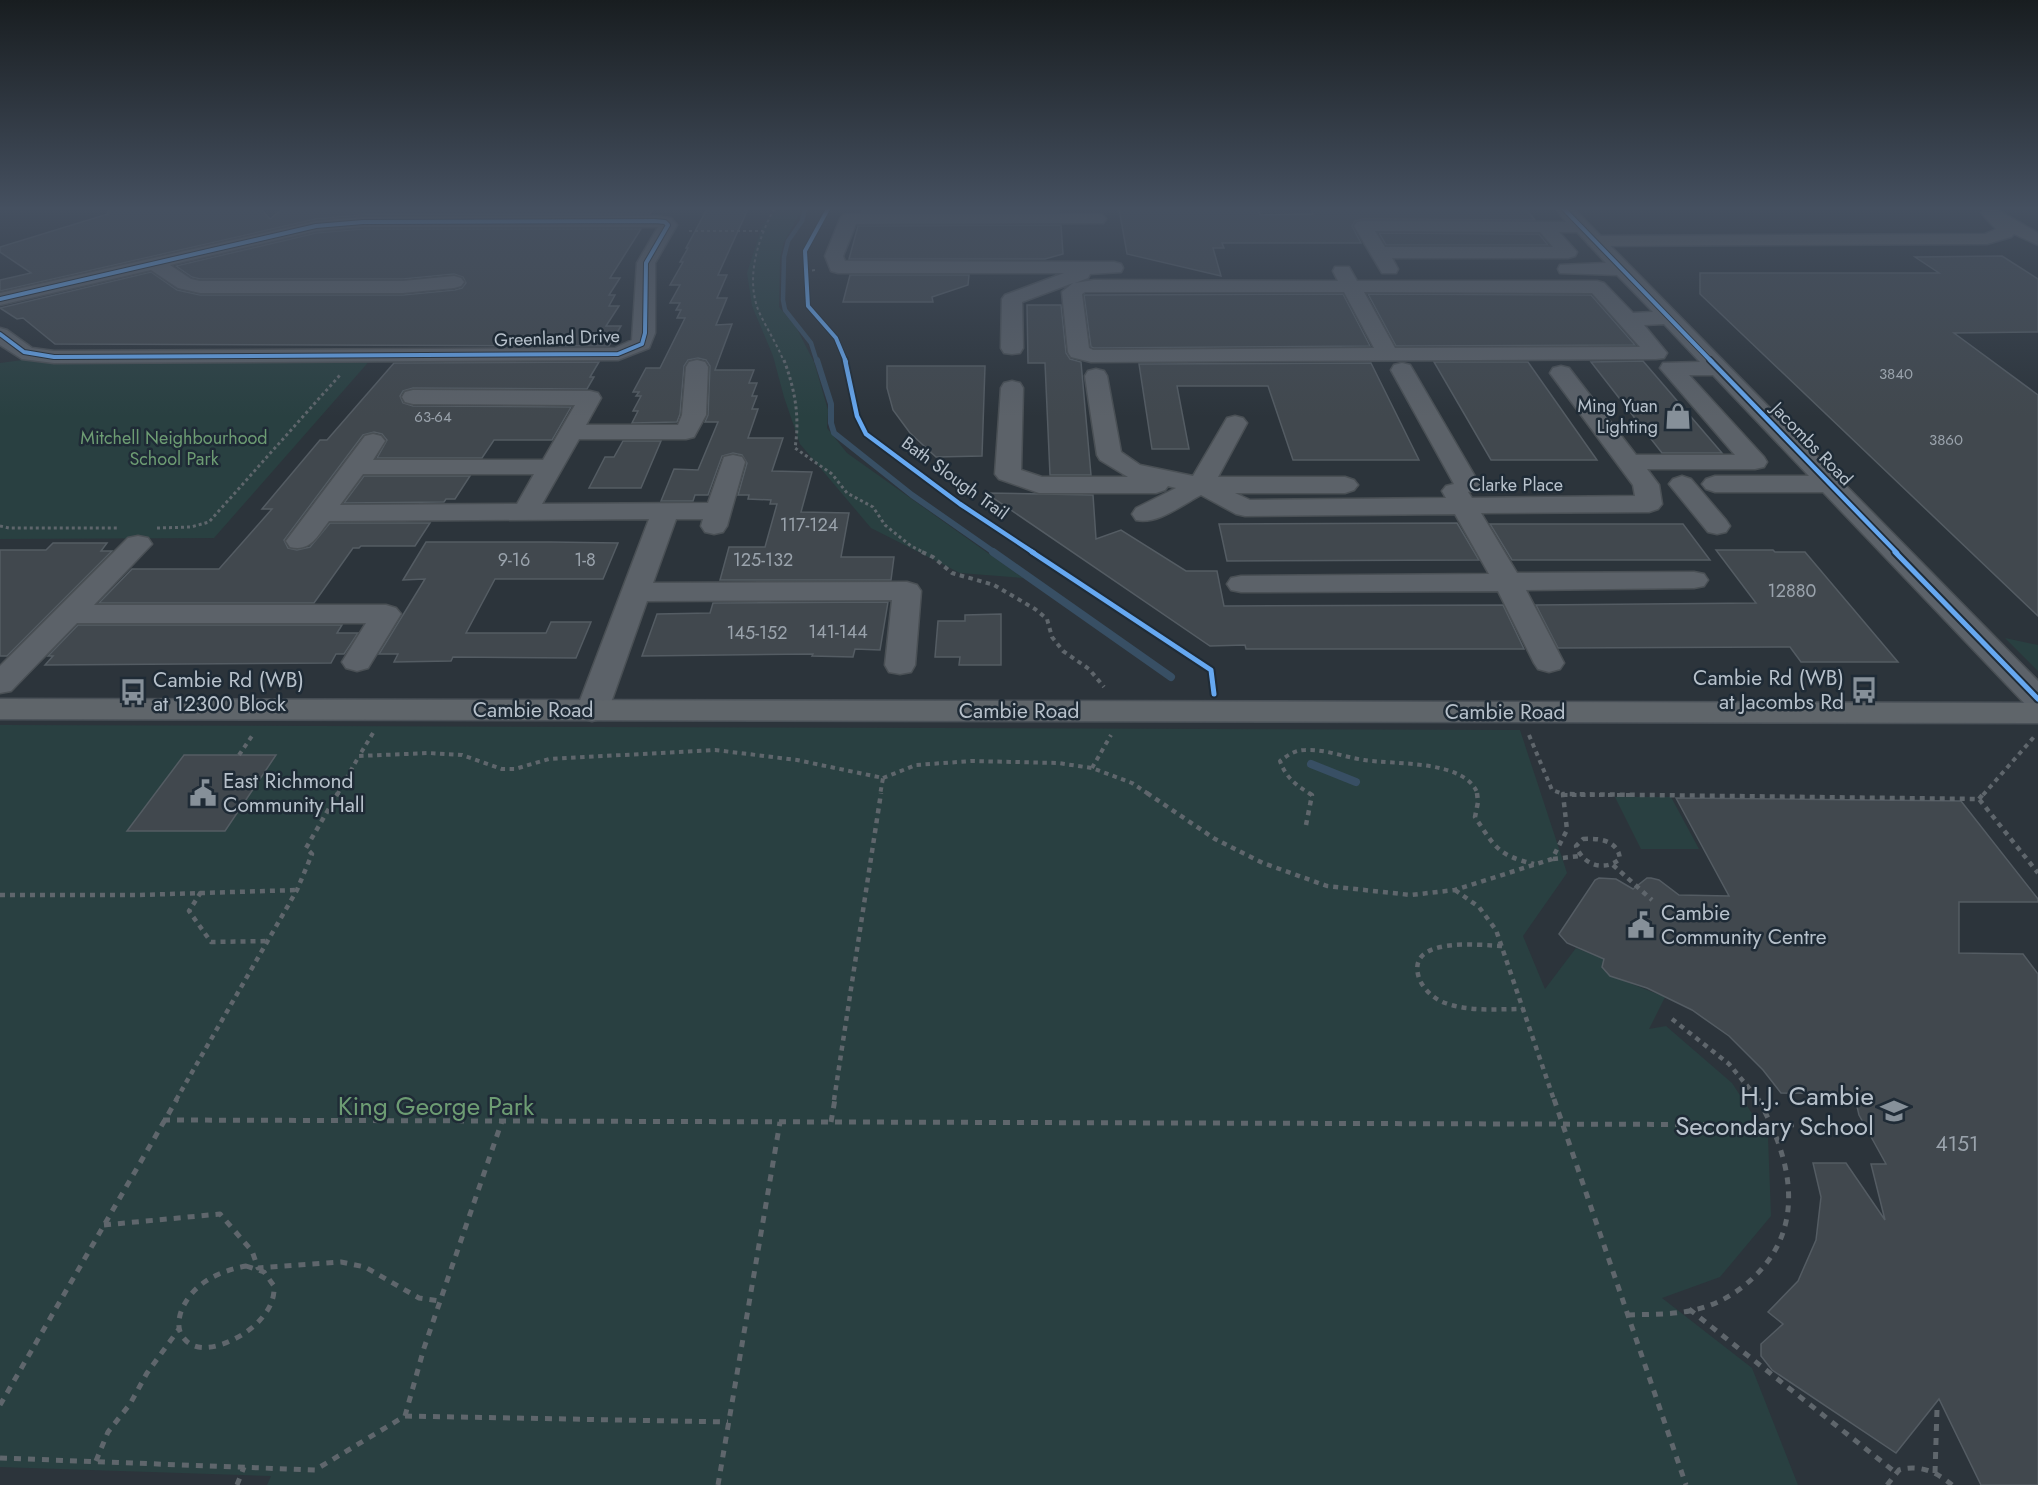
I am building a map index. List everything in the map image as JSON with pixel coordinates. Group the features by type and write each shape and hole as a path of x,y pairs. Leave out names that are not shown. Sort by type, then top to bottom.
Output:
{"main road":[{"name":"Cambie Road","path":"0,709 592,711 2036,725"}],"street":[{"path":"0,299 88,278"},
{"path":"176,278 185,284 200,287 403,287 454,282"},
{"name":"Greenland Drive","path":"0,334 17,350 28,356 54,357 602,356 632,350 642,344 645,333 646,278"},
{"path":"1012,348 1012,299 1057,278"},
{"path":"1086,278 1081,287 1072,292 1079,352 1091,356 1395,362 1656,353 1597,287 1354,278"},
{"path":"1346,278 1395,362 1549,663"},
{"name":"Jacombs Road","path":"1631,278 2038,699"},
{"path":"1628,319 1670,318"},
{"path":"442,356 406,405 590,398 525,512"},
{"path":"570,432 686,432 694,415 697,367"},
{"path":"1629,462 1755,462 1671,368 1719,369"},
{"path":"1096,376 1109,455 1132,471 1201,485 1245,508 1460,492 1649,504 1646,484 1562,373"},
{"path":"1012,388 1008,474 1039,485 1201,485"},
{"path":"1145,514 1201,485 1235,423"},
{"path":"300,541 373,441"},
{"path":"321,513 665,512 716,519 734,462"},
{"path":"356,467 551,467"},
{"path":"1646,484 1830,484"},
{"path":"1682,484 1717,526"},
{"path":"592,711 665,512"},
{"path":"0,684 69,614 139,533"},
{"path":"1240,584 1694,580"},
{"path":"634,594 662,591 907,591 900,665"},
{"path":"69,614 386,614 357,662"}],"path":[{"path":"754,278 757,308 793,380 799,410 799,430 795,448 832,474 847,493 873,507 885,525 911,546 933,556 952,573 994,585 1035,609 1047,619 1052,637 1064,651 1089,669 1109,694"},
{"path":"0,526 139,533 191,527 209,522 344,372"},
{"path":"1979,799 2036,725"},
{"path":"239,754 256,730"},
{"path":"0,1405 297,890 312,854 306,848 375,730"},
{"path":"1092,768 1112,732"},
{"path":"1529,733 1552,790 1563,794 1979,799"},
{"path":"359,756 429,753 462,755 502,769 515,770 549,759 716,750 797,760 883,778 916,765 972,761 1058,763 1092,768 1132,783 1215,839 1263,863 1326,886 1411,895 1455,890 1552,859 1580,856"},
{"path":"1306,825 1312,795 1296,785 1284,773 1280,761 1290,753 1322,750 1366,761 1422,765 1450,772 1468,780 1478,793 1479,806 1474,817 1498,851 1513,859 1534,865"},
{"path":"831,1122 883,778"},
{"path":"1552,859 1567,830 1563,794"},
{"path":"1979,799 2038,873"},
{"path":"1583,839 1604,840 1616,847 1621,855 1620,860 1613,865 1592,864 1580,856 1576,846 1583,839"},
{"path":"1613,865 1652,900"},
{"path":"0,895 139,895 297,890"},
{"path":"1455,890 1479,907 1496,930 1686,1485"},
{"path":"201,892 189,910 211,942 268,941"},
{"path":"1502,946 1454,945 1432,949 1423,954 1418,961 1419,979 1443,1003 1457,1007 1523,1010"},
{"path":"1628,1315 1660,1314 1712,1305 1749,1285 1784,1235 1791,1183 1788,1162 1773,1125 1756,1094 1711,1049 1672,1019"},
{"path":"163,1120 1864,1125"},
{"path":"405,1416 424,1348 502,1122"},
{"path":"718,1485 780,1122"},
{"path":"104,1226 220,1214 252,1251 258,1268 269,1274 274,1285 274,1297 263,1318 243,1336 227,1343 210,1346 195,1344 184,1338 179,1329 179,1317 183,1305 203,1282 232,1268 246,1266 258,1268 341,1262 364,1267 418,1298 440,1301"},
{"path":"1689,1309 1895,1472"},
{"path":"96,1461 108,1432 130,1404 147,1372 179,1329"},
{"path":"1935,1473 1937,1409"},
{"path":"0,1458 315,1470 405,1416 728,1422"},
{"path":"237,1485 244,1467"},
{"path":"1887,1485 1895,1472 1908,1467 1920,1467 1935,1473 1952,1485"}],"green space":[{"path":"748,278 780,278 779,307 796,327 814,362 828,410 827,428 847,453 1023,578 960,573 871,528 800,444 773,356 752,306"},
{"name":"Mitchell Neighbourhood School Park","path":"372,358 214,538 0,539 0,363 30,359"},
{"path":"2005,638 2038,645 2038,671"},
{"name":"King George Park","path":"0,725 1520,730 1567,873 1523,936 1545,989 1576,948 1604,959 1602,967 1609,975 1665,997 1649,1029 1666,1026 1732,1083 1768,1138 1771,1216 1720,1277 1662,1298 1752,1368 1798,1485 267,1485 271,1476 0,1467"},
{"path":"1615,797 1671,797 1699,849 1641,849"}],"building":[{"path":"8,278 56,278 0,291 0,280"},
{"path":"125,278 160,278 177,290 200,295 403,295 455,290 462,288 466,283 464,278 620,278 609,295 615,295 609,306 619,306 606,326 621,326 609,346 55,344 23,318 17,319 0,308"},
{"path":"197,278 410,278 403,279"},
{"path":"674,278 726,278 717,298 727,298 716,325 732,324 715,370 754,370 749,383 757,383 752,396 757,396 752,409 758,409 748,438 783,438 772,471 812,472 801,512 849,513 841,557 894,557 891,580 720,580 729,547 765,547 777,504 770,504 771,500 748,499 749,495 738,495 747,463 742,455 733,453 722,456 708,495 695,495 693,501 661,501 674,469 698,470 718,422 705,422 708,415 710,366 706,360 698,358 688,360 684,366 680,414 677,422 632,423 638,411 633,411 641,396 636,396 639,392 633,392 646,368 660,368 685,318 677,318 681,310 676,310 680,303 670,303 680,285 670,285"},
{"path":"849,278 969,278 968,285 932,297 933,302 843,302"},
{"path":"1700,278 2038,279 2038,332 1954,333 2038,395 2038,616 1700,294"},
{"path":"1343,294 1370,346 1094,348 1091,347 1084,295"},
{"path":"1368,294 1591,295 1635,345 1396,346"},
{"path":"1027,305 1061,305 1066,353 1070,359 1081,362 1091,475 1050,475 1045,363 1028,363"},
{"path":"1643,361 1722,453 1662,453 1591,362"},
{"path":"599,362 590,377 594,377 587,389 413,388 403,391 400,396 403,403 413,406 571,407 552,440 494,440 482,458 377,458 387,440 382,434 374,432 363,435 284,540 288,548 297,550 310,547 330,523 430,523 415,546 353,548 314,603 99,603 132,569 219,569 272,509 262,509 320,440 327,440 394,363"},
{"path":"1434,362 1528,362 1597,460 1491,460"},
{"path":"1371,363 1419,460 1293,460 1268,386 1177,386 1189,449 1152,449 1139,364"},
{"path":"887,366 985,366 982,456 936,457 910,433 893,410 887,388"},
{"path":"623,441 661,441 641,488 589,488 605,457 614,457"},
{"path":"364,476 470,476 455,499 446,499 444,502 344,503"},
{"path":"986,493 1093,495 1096,539 1121,530 1186,571 1217,571 1224,606 1503,605 1524,649 1246,649 1245,645 1210,646"},
{"path":"1457,523 1479,560 1227,561 1219,524"},
{"path":"1490,524 1683,524 1710,560 1512,560"},
{"path":"426,542 618,543 603,579 495,579 466,633 546,633 551,622 591,622 576,658 453,657 451,661 394,662 398,654 379,654 425,579 403,580"},
{"path":"53,543 107,543 101,551 112,551 7,656 0,656 0,550 46,550"},
{"path":"1716,550 1805,552 1898,662 1801,662 1790,647 1558,648 1536,605 1756,603"},
{"path":"888,602 880,650 855,649 853,657 812,656 813,654 642,656 657,614 710,613 713,603"},
{"path":"1001,614 1001,665 959,665 960,657 935,657 938,621 965,621 965,615"},
{"path":"78,625 342,625 337,633 358,633 344,654 336,654 331,663 45,665 53,656 48,656"},
{"name":"East Richmond Community Hall","path":"184,755 276,755 225,831 127,831"},
{"name":"H.J. Cambie Secondary School","path":"1676,798 1961,801 2038,899 2038,902 1959,902 1959,953 2023,954 2038,974 2038,1485 1981,1485 1939,1399 1896,1453 1772,1370 1761,1356 1761,1344 1783,1324 1768,1312 1798,1281 1816,1240 1821,1197 1813,1163 1846,1163 1885,1220 1871,1164 1886,1164 1859,1115 1854,1094 1781,1093 1763,1070 1729,1036 1692,1010 1647,988 1610,976 1602,967 1604,959 1567,943 1559,934 1595,880 1599,878 1616,879 1633,889 1647,878 1651,878 1659,880 1679,895 1729,896"}],"waterway":[{"path":"784,278 785,310 811,343 817,362"},
{"path":"817,360 831,404 831,423 834,433 912,495 995,553"},
{"path":"993,552 1171,677"},
{"path":"1311,764 1356,782"}],"cycle path":[{"path":"0,299 90,278"},
{"path":"0,334 24,352 54,357 618,354 642,344 645,333 646,278"},
{"name":"Bath Slough Trail","path":"806,278 808,306 832,332 842,350 857,416 866,434 960,504 1211,670 1214,694"},
{"path":"1631,278 2038,699"}],"place":[{"name":"Ming Yuan Lighting","path":"1678,416"},
{"name":"Cambie Rd (WB) at Jacombs Rd","path":"1864,690"},
{"name":"Cambie Rd (WB) at 12300 Block","path":"133,692"},
{"name":"East Richmond Community Hall","path":"203,793"},
{"name":"Cambie Community Centre","path":"1641,925"},
{"name":"H.J. Cambie Secondary School","path":"1894,1111"}]}
